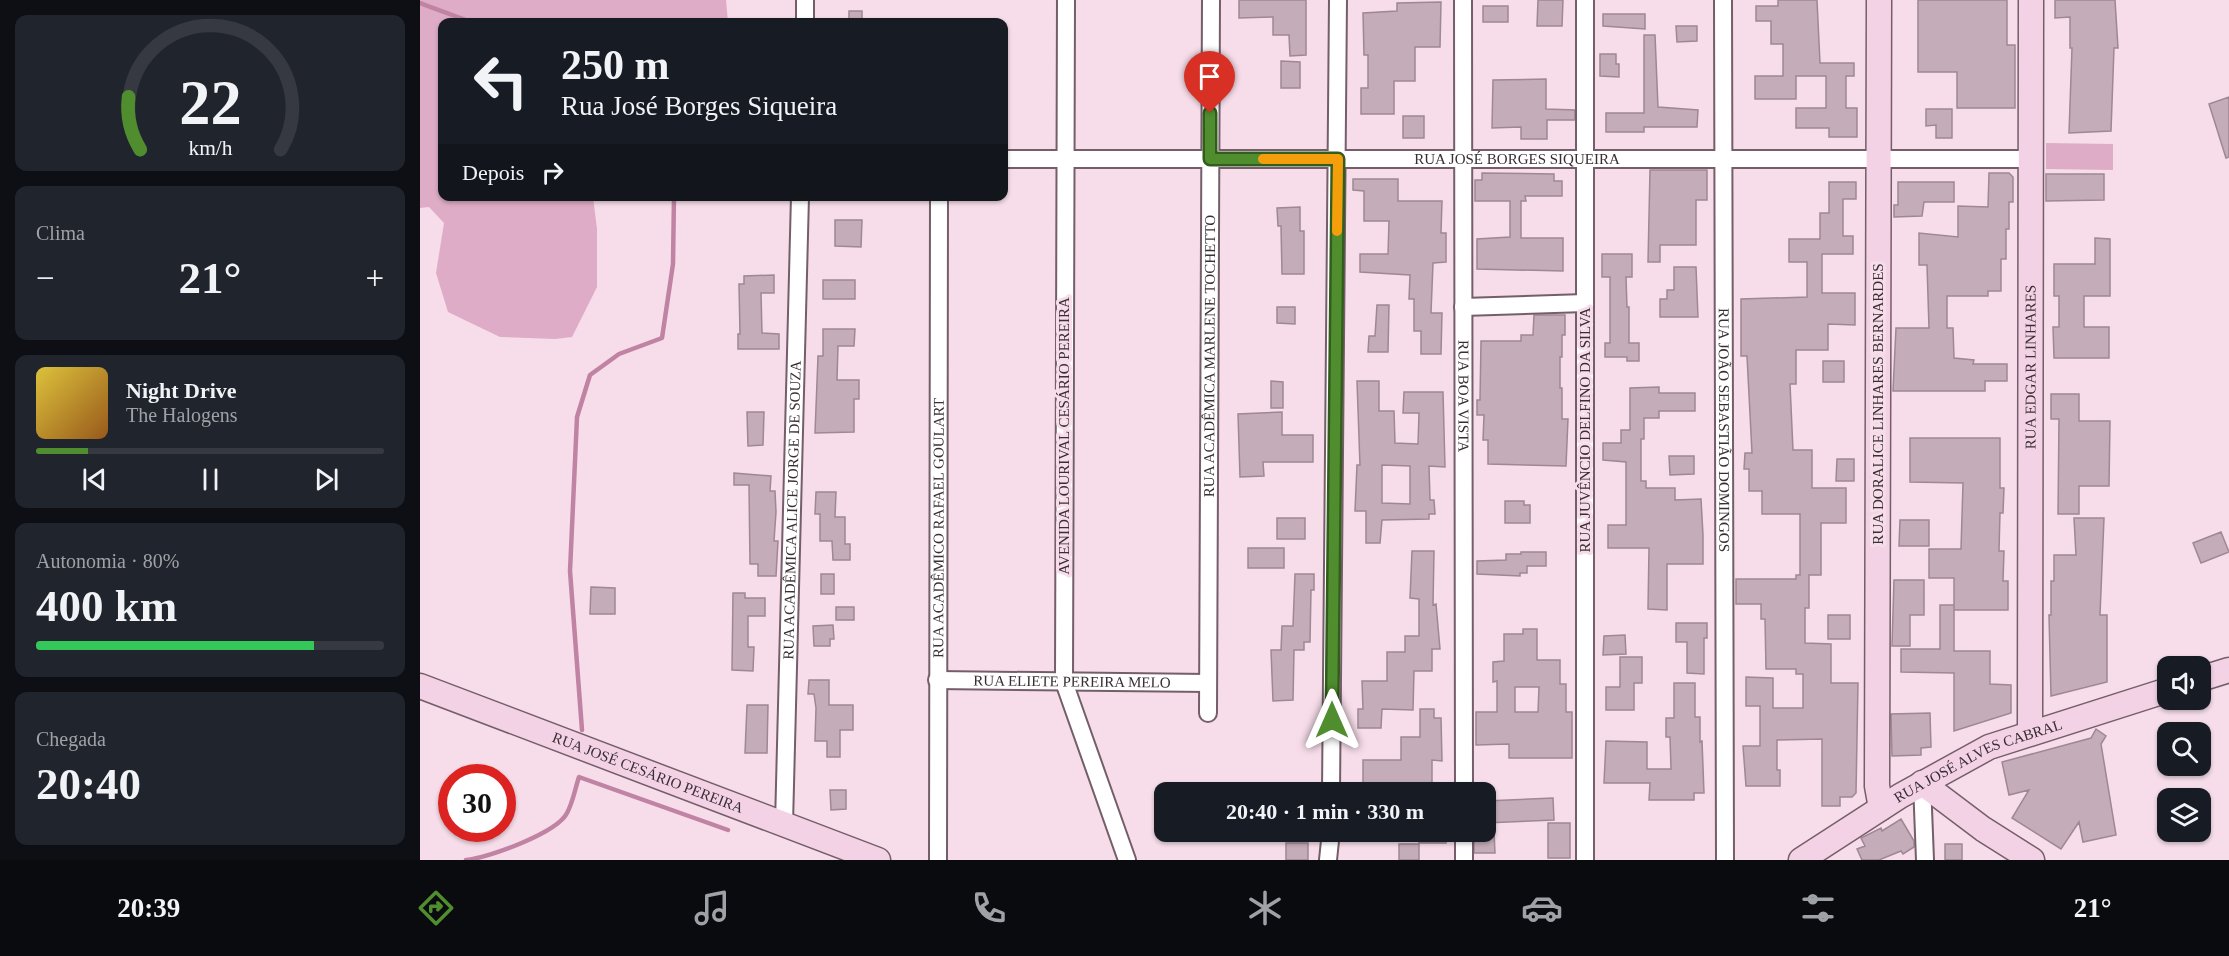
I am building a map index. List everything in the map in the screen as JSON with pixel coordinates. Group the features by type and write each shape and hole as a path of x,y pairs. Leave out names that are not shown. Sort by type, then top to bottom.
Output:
{"street":[{"path":"805,0 805,18"},
{"name":"AVENIDA LOURIVAL CESÁRIO PEREIRA","path":"1066,0 1064,681 1127,860"},
{"name":"RUA ACADÊMICA MARLENE TOCHETTO","path":"1208,713 1211,0"},
{"path":"1331,782 1338,0"},
{"name":"RUA BOA VISTA","path":"1462,0 1464,782"},
{"name":"RUA JUVÊNCIO DELFINO DA SILVA","path":"1585,0 1586,860"},
{"name":"RUA JOÃO SEBASTIÃO DOMINGOS","path":"1723,0 1725,860"},
{"name":"RUA DORALICE LINHARES BERNARDES","path":"1879,0 1877,786 1881,808"},
{"name":"RUA EDGAR LINHARES","path":"2030,733 2031,0"},
{"name":"RUA JOSÉ BORGES SIQUEIRA","path":"1008,159 2030,159"},
{"name":"RUA ACADÊMICA ALICE JORGE DE SOUZA","path":"784,824 800,201"},
{"name":"RUA ACADÊMICO RAFAEL GOULART","path":"938,860 939,201"},
{"path":"1463,307 1585,303"},
{"path":"2211,676 2229,670"},
{"name":"RUA ELIETE PEREIRA MELO","path":"937,680 1208,683"},
{"name":"RUA JOSÉ CESÁRIO PEREIRA","path":"420,686 878,860"},
{"name":"RUA JOSÉ ALVES CABRAL","path":"1801,860 1922,783 1989,747 2157,693"},
{"path":"1922,783 1925,860"},
{"path":"1922,783 1983,829 2032,860"},
{"path":"1328,860 1330,842"},
{"path":"1464,842 1464,860"}],"shaded area":[{"path":"420,0 726,0 728,18 438,18 438,201 594,201 597,229 597,287 572,337 555,339 500,337 448,312 436,273 444,223 429,207 420,208"},
{"path":"2046,143 2113,144 2113,170 2046,169"}],"building":[{"path":"1239,0 1306,0 1306,55 1290,56 1289,35 1273,35 1273,17 1239,18"},
{"path":"1538,0 1563,0 1562,26 1537,26"},
{"path":"1778,0 1817,0 1820,63 1854,63 1854,76 1846,76 1846,108 1857,108 1857,137 1829,137 1829,128 1796,128 1796,108 1826,108 1826,76 1796,76 1796,99 1755,99 1755,76 1783,76 1783,44 1771,44 1771,21 1756,21 1756,6 1778,6"},
{"path":"1918,0 2007,0 2007,45 2015,45 2015,108 1957,108 1957,72 1918,72"},
{"path":"2055,0 2115,0 2118,48 2114,48 2111,131 2069,133 2072,48 2070,48 2070,17 2055,18"},
{"path":"1441,2 1440,47 1415,47 1415,81 1394,81 1394,114 1361,114 1361,88 1368,88 1368,55 1364,55 1363,13 1397,11 1397,3"},
{"path":"1483,6 1508,6 1508,22 1483,22"},
{"path":"849,11 862,11 862,18 849,18"},
{"path":"1603,14 1645,14 1645,29 1603,26"},
{"path":"1676,26 1697,26 1697,41 1677,42"},
{"path":"1644,35 1655,35 1658,107 1698,110 1697,127 1644,127 1644,132 1606,132 1606,113 1644,113"},
{"path":"1600,54 1616,54 1619,77 1600,76"},
{"path":"1281,61 1300,62 1300,88 1281,88"},
{"path":"1546,79 1546,109 1575,110 1575,120 1547,120 1547,139 1521,139 1521,127 1492,128 1493,80"},
{"path":"2229,97 2229,157 2226,158 2209,104"},
{"path":"1926,109 1952,109 1952,138 1936,138 1936,125 1926,126"},
{"path":"1403,116 1424,116 1424,138 1403,138"},
{"path":"1650,170 1707,170 1707,200 1696,200 1696,245 1660,245 1660,262 1648,262"},
{"path":"1482,173 1554,174 1554,181 1562,181 1562,196 1525,196 1526,201 1521,201 1521,238 1563,238 1563,271 1477,269 1477,239 1510,237 1510,201 1475,201 1475,180 1482,180"},
{"path":"1989,173 2009,173 2013,177 2013,202 2009,202 2009,229 2006,229 2006,259 2001,259 2001,291 1988,291 1988,296 1947,296 1947,328 1953,328 1954,358 1974,360 1973,364 2007,364 2007,381 1985,381 1985,391 1893,391 1896,328 1929,328 1927,265 1919,265 1919,233 1958,237 1958,206 1988,207"},
{"path":"2046,174 2104,174 2104,200 2046,201"},
{"path":"1353,179 1398,179 1398,201 1442,201 1441,233 1446,233 1446,262 1433,263 1431,313 1442,313 1441,354 1421,354 1421,331 1414,331 1414,299 1409,299 1410,275 1360,272 1360,254 1388,254 1389,221 1364,221 1364,191 1353,190"},
{"path":"1829,182 1856,182 1856,199 1843,199 1843,236 1853,236 1853,254 1822,254 1822,293 1855,293 1855,325 1828,324 1828,350 1796,350 1796,384 1790,384 1793,450 1812,450 1812,488 1846,488 1846,523 1821,523 1821,575 1809,575 1809,608 1805,608 1805,643 1831,644 1831,683 1858,683 1856,793 1852,797 1840,797 1840,806 1822,806 1822,739 1777,740 1777,770 1780,770 1780,786 1746,786 1743,746 1760,746 1760,706 1746,706 1746,677 1773,678 1773,708 1803,708 1803,674 1796,674 1796,669 1766,669 1765,619 1761,619 1761,604 1736,604 1736,579 1796,579 1796,575 1800,575 1800,514 1762,514 1762,491 1749,491 1749,469 1744,469 1745,453 1752,453 1747,356 1741,356 1741,299 1807,297 1807,262 1789,262 1789,239 1820,239 1820,213 1829,213"},
{"path":"1898,182 1954,182 1954,202 1924,202 1922,216 1894,217 1894,205 1898,205"},
{"path":"1300,207 1300,231 1304,231 1304,274 1282,274 1281,226 1278,226 1277,208"},
{"path":"835,220 862,220 861,247 835,246"},
{"path":"2095,238 2110,239 2110,296 2084,296 2084,327 2109,327 2109,358 2054,358 2053,327 2059,327 2059,296 2054,296 2054,264 2095,264"},
{"path":"1602,254 1632,254 1632,277 1626,277 1629,343 1639,343 1639,361 1627,361 1627,357 1605,357 1605,343 1610,343 1610,277 1602,277"},
{"path":"1674,267 1696,267 1698,317 1660,317 1660,299 1667,299 1667,290 1674,290"},
{"path":"774,275 774,293 761,293 762,333 779,334 779,349 738,349 739,284 744,284 744,276"},
{"path":"823,280 855,280 855,299 823,299"},
{"path":"1377,305 1389,305 1388,352 1368,352 1369,336 1375,336"},
{"path":"1277,307 1295,307 1295,324 1277,323"},
{"path":"1534,315 1565,315 1565,335 1562,335 1562,357 1560,357 1560,388 1562,388 1562,419 1568,419 1566,466 1488,464 1488,440 1483,440 1484,415 1477,415 1477,400 1480,400 1481,341 1521,341 1521,335 1533,335"},
{"path":"823,329 855,329 854,346 838,346 837,380 859,380 859,399 854,399 854,432 815,433 818,356 823,356"},
{"path":"1823,361 1844,361 1844,382 1823,382"},
{"path":"1271,381 1283,382 1283,408 1271,408"},
{"path":"1357,381 1379,381 1379,411 1394,411 1395,443 1418,444 1419,413 1403,413 1404,392 1443,392 1445,467 1429,466 1430,500 1434,500 1435,514 1429,514 1429,519 1382,520 1380,543 1366,543 1366,511 1355,511 1357,465 1360,465","holes":["1382,465 1410,466 1410,504 1382,503"]},
{"path":"1659,387 1659,393 1695,393 1695,411 1659,411 1659,418 1644,418 1644,439 1641,439 1641,481 1646,481 1646,488 1675,488 1675,500 1701,499 1703,535 1703,564 1667,564 1667,610 1648,609 1649,548 1608,548 1608,525 1626,525 1626,462 1603,460 1603,443 1621,443 1621,430 1630,430 1630,388"},
{"path":"2051,394 2079,394 2079,421 2110,421 2109,486 2079,486 2079,514 2058,514 2059,419 2051,419"},
{"path":"747,412 764,412 763,445 748,446"},
{"path":"1282,412 1282,435 1313,435 1313,462 1263,462 1264,476 1240,477 1238,414"},
{"path":"1910,438 2000,438 2000,488 2004,488 2003,513 2000,513 1999,551 2004,551 2003,581 2008,581 2008,610 1954,610 1954,578 1929,578 1929,549 1961,549 1963,483 1910,482"},
{"path":"1669,456 1694,456 1694,474 1670,475"},
{"path":"1837,459 1854,459 1854,481 1836,481"},
{"path":"734,473 771,476 770,491 775,491 776,512 774,541 778,541 776,576 758,576 758,564 750,564 749,485 734,485"},
{"path":"816,492 836,492 835,517 845,517 845,544 850,544 850,560 833,560 832,541 820,541 820,514 815,514"},
{"path":"1505,501 1524,501 1524,505 1530,505 1530,523 1505,523"},
{"path":"1277,518 1305,518 1305,539 1277,539"},
{"path":"2074,518 2104,518 2100,615 2107,615 2107,682 2051,696 2049,615 2051,615 2051,581 2054,581 2054,555 2076,555"},
{"path":"1900,520 1929,520 1929,546 1899,546"},
{"path":"2221,532 2229,552 2201,563 2193,543"},
{"path":"1248,548 1284,548 1284,568 1248,568"},
{"path":"1412,551 1434,551 1433,605 1436,604 1440,649 1432,649 1432,671 1414,671 1413,710 1382,709 1381,728 1358,728 1358,709 1363,709 1362,681 1387,681 1387,652 1405,652 1405,636 1419,636 1419,599 1410,598"},
{"path":"1521,552 1546,552 1546,566 1527,566 1527,573 1520,573 1520,576 1477,574 1477,561 1506,560 1506,554 1521,554"},
{"path":"821,574 834,574 834,594 821,594"},
{"path":"1295,574 1314,574 1314,590 1311,590 1310,642 1304,642 1304,650 1294,650 1293,700 1273,701 1271,650 1281,650 1282,626 1293,626"},
{"path":"1894,580 1924,580 1924,615 1910,615 1910,646 1892,646"},
{"path":"591,587 615,588 615,614 590,614"},
{"path":"733,593 745,593 745,598 765,598 765,616 748,616 748,647 754,647 753,671 732,670"},
{"path":"1940,605 1954,605 1954,651 1990,651 1990,684 2011,685 2011,713 1954,731 1954,673 1901,672 1901,649 1940,649"},
{"path":"836,607 854,607 854,620 836,620"},
{"path":"1828,615 1850,615 1850,639 1828,639"},
{"path":"1676,623 1707,623 1707,638 1704,638 1704,674 1687,673 1687,642 1676,642"},
{"path":"833,625 834,639 830,639 830,646 814,646 813,626"},
{"path":"1523,629 1537,629 1537,660 1560,660 1560,684 1566,684 1566,712 1572,712 1572,758 1509,758 1509,744 1476,745 1476,712 1497,712 1497,681 1493,682 1493,662 1504,661 1504,634 1523,634","holes":["1515,687 1539,687 1538,712 1515,712"]},
{"path":"1625,635 1626,654 1603,655 1604,636"},
{"path":"1620,657 1642,657 1642,683 1634,683 1634,710 1606,710 1606,687 1620,687"},
{"path":"809,680 829,680 829,705 853,705 853,730 840,730 840,757 827,757 827,741 815,741 816,708 814,694 808,694"},
{"path":"1674,683 1695,683 1695,717 1700,717 1704,793 1694,793 1694,800 1649,800 1650,783 1604,783 1606,741 1647,742 1647,769 1671,769 1670,737 1666,737 1666,718 1674,718"},
{"path":"747,705 768,705 767,753 745,753"},
{"path":"1420,709 1434,709 1434,718 1441,718 1442,761 1432,760 1432,782 1363,782 1363,760 1401,760 1401,737 1420,737"},
{"path":"1930,713 1931,747 1921,748 1921,755 1892,756 1891,714"},
{"path":"2096,729 2106,736 2101,744 2116,835 2083,842 2079,822 2061,849 2012,818 2029,790 2009,795 2002,762 2091,738"},
{"path":"830,790 846,790 846,809 831,810"},
{"path":"1553,798 1554,820 1496,823 1496,801"},
{"path":"1901,819 1914,841 1914,847 1903,854 1901,851 1879,860 1862,860 1857,849 1865,846 1861,838 1881,828 1882,831"},
{"path":"1548,823 1570,823 1570,858 1548,858"},
{"path":"1419,842 1446,842 1446,843"},
{"path":"1474,842 1494,842 1495,853 1474,853"},
{"path":"1286,843 1308,843 1308,860 1286,860"},
{"path":"1399,844 1419,844 1419,860 1399,860"},
{"path":"1945,844 1962,844 1962,860 1945,860"}],"waterway":[{"path":"420,3 460,18"},
{"path":"582,730 570,571 577,417 590,375 619,354 662,338 673,264 674,201"},
{"path":"466,860 505,850 536,836 561,821 567,813 579,777 728,830"}],"slow traffic":[{"path":"1263,159 1338,159 1337,231"}],"route":[{"path":"1210,113 1210,159 1338,159 1332,720"}]}
